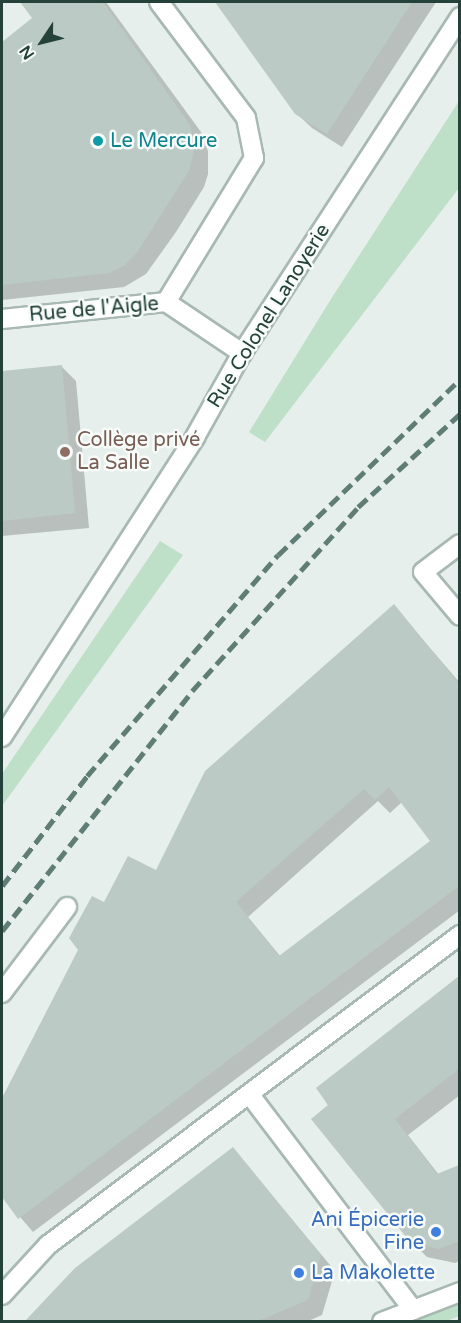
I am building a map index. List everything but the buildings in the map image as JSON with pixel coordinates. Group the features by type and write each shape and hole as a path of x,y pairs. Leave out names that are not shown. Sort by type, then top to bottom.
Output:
{"street":[{"path":"159,2 246,118 254,158 166,302"},
{"name":"Rue Colonel Lanoyerie","path":"2,737 195,437 243,353 459,17"},
{"name":"Rue de l'Aigle","path":"2,318 166,302 243,353"},
{"path":"459,544 423,572 459,616"},
{"path":"2,993 67,907"},
{"path":"2,1295 48,1245 250,1095 459,935"},
{"path":"250,1095 413,1310"},
{"path":"382,1322 459,1292"}],"green space":[{"path":"459,101 459,188 265,442 249,432 331,299"},
{"path":"160,541 183,555 2,806 2,774"},
{"path":"459,1302 459,1316 447,1321 410,1321"}],"railway":[{"path":"2,886 87,776 278,555 460,379"},
{"path":"2,931 192,691 358,507 460,414"}],"place":[{"name":"Le Mercure","path":"98,141"},
{"name":"Collège privé La Salle","path":"65,452"},
{"name":"Ani Épicerie Fine","path":"436,1232"},
{"name":"La Makolette","path":"299,1273"}]}
